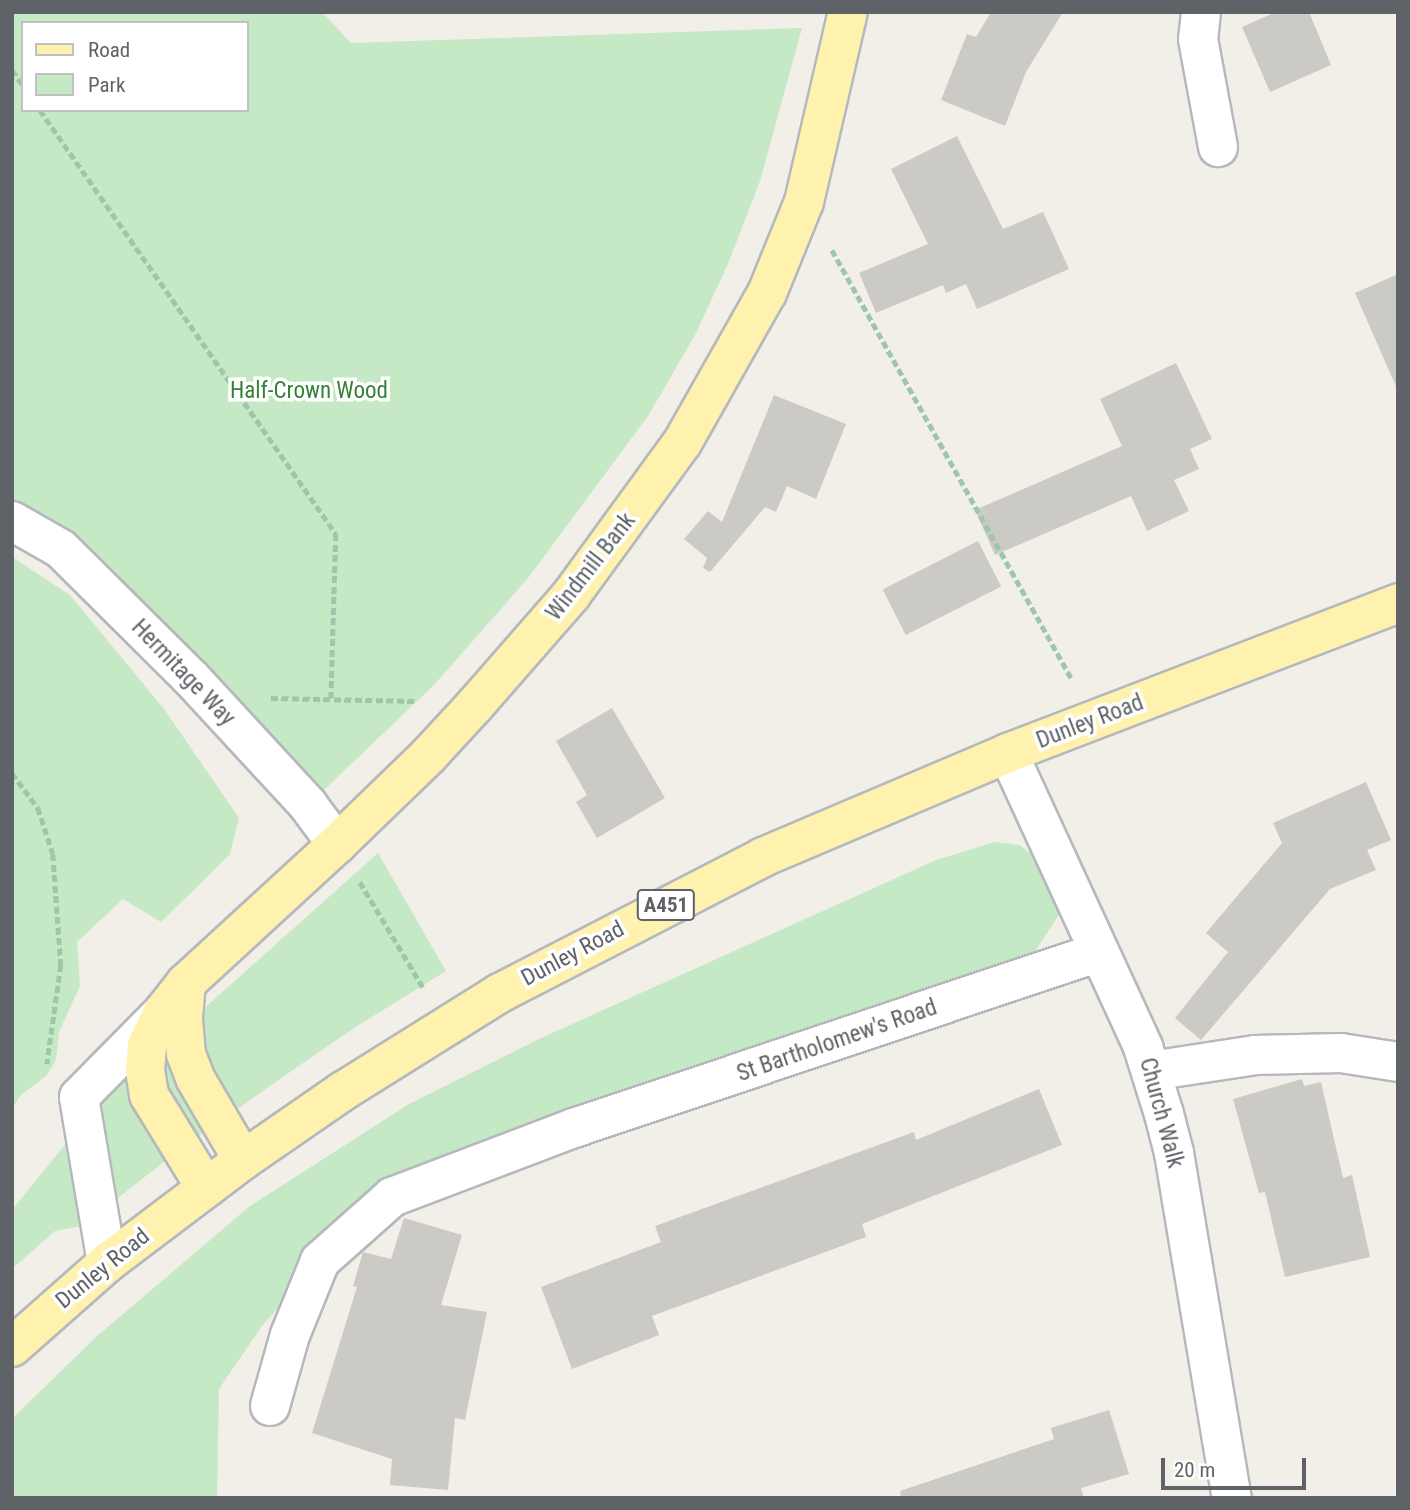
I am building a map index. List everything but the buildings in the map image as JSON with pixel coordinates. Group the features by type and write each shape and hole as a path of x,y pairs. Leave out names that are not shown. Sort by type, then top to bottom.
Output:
{"main road":[{"name":"Windmill Bank","path":"174,998 428,756 476,704 571,595 682,443 767,293 804,202 848,12"},
{"name":"Dunley Road","path":"12,1347 107,1263 243,1160 445,1027 524,980 763,857 1008,753 1398,603"},
{"path":"174,998 183,1020 186,1054 195,1078 243,1160"},
{"path":"174,998 147,1045 149,1095 206,1188"}],"street":[{"path":"1201,12 1198,39 1218,147"},
{"name":"Hermitage Way","path":"12,521 61,549 210,698 308,804 337,844"},
{"name":"Church Walk","path":"1008,753 1151,1071 1174,1153 1232,1498"},
{"name":"St Bartholomew's Road","path":"270,1406 290,1335 320,1261 391,1196 574,1128 1099,953"},
{"path":"107,1263 79,1097 174,998"},
{"path":"1151,1071 1255,1055 1341,1053 1398,1062"}],"path":[{"path":"41,112 336,534 331,698"},
{"path":"804,202 1069,674 1092,721"},
{"path":"210,698 331,698 476,704"},
{"path":"12,773 38,808 53,855 61,965 46,1076"},
{"path":"337,844 445,1027"}],"green space":[{"name":"Half-Crown Wood","path":"12,12 322,12 351,43 802,28 760,181 728,264 695,335 648,416 528,578 434,685 308,805 12,521"},
{"path":"12,557 70,595 164,709 239,818 230,854 161,922 123,899 77,942 80,986 59,1032 56,1060 46,1076 21,1095 12,1108"},
{"path":"995,842 1019,845 1034,856 1059,915 1016,980 392,1197 320,1261 262,1326 219,1389 217,1498 12,1498 12,1420 96,1337 250,1206 409,1104 539,1039 936,860"},
{"path":"378,853 446,971 354,1028 290,1072 183,1147 82,1226 55,1231 12,1269 12,1210 76,1131 117,1086"}]}
